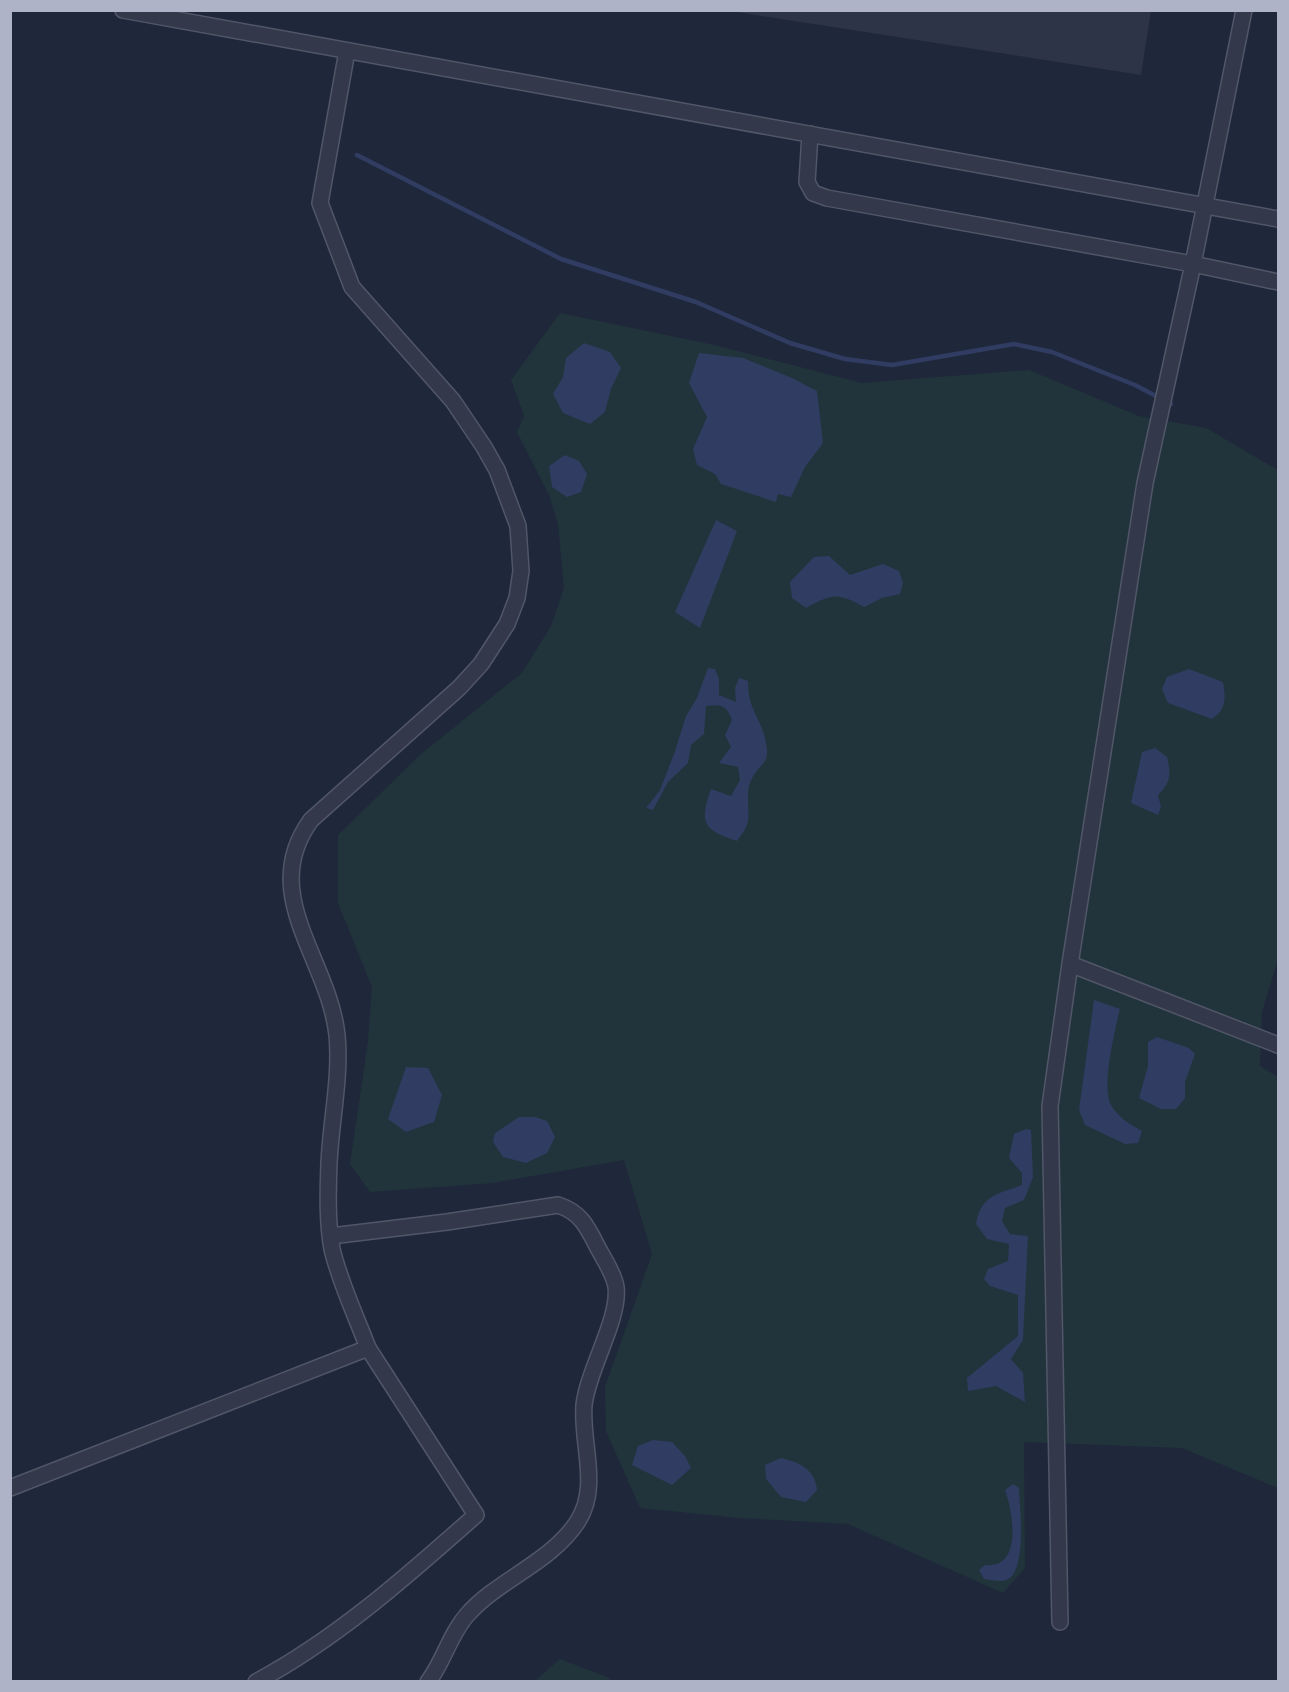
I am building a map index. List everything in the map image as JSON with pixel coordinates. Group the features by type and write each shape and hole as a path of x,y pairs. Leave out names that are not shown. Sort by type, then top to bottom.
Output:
{"lane":[{"path":"123,10 1278,219"},
{"path":"1060,1622 1050,1106 1145,483 1193,264 1244,10"},
{"path":"256,1682 280,1669 384,1598 476,1515 368,1348 343,1284 331,1236 329,1163 338,1057 337,1037 325,986 297,917 289,878 290,863 302,832 311,820 459,688 481,664 507,624 517,598 521,571 518,526 497,470 453,400 352,287 320,203 347,51"},
{"path":"810,134 807,182 813,193 827,198 1193,264 1278,282"},
{"path":"1070,964 1278,1045"},
{"path":"331,1236 447,1222 558,1205 573,1210 584,1220 615,1284 615,1305 587,1388 585,1418 590,1485 584,1510 577,1522 552,1549 467,1614 440,1666 428,1682"},
{"path":"10,1488 368,1348"}],"shaded area":[{"path":"1151,10 1141,75 730,11"},
{"path":"560,313 714,345 862,383 1029,370 1139,416 1206,428 1278,470 1278,959 1262,1012 1260,1066 1278,1077 1278,1488 1182,1448 1024,1442 1025,1568 1003,1593 848,1524 740,1518 640,1508 606,1431 605,1387 652,1254 624,1160 493,1183 370,1192 350,1164 368,1041 372,987 338,903 338,835 421,754 522,673 551,626 564,588 558,524 549,495 517,432 524,416 511,380"},
{"path":"560,1659 607,1677 612,1681 535,1681"}],"water":[{"path":"584,343 610,352 621,368 611,389 605,412 590,424 563,413 553,394 563,377 566,358"},
{"path":"699,353 743,358 817,391 823,443 805,467 791,497 778,494 776,502 721,484 715,474 697,465 693,449 707,417 689,383"},
{"path":"565,455 579,461 587,474 581,492 567,497 552,487 549,466"},
{"path":"716,520 737,531 700,628 675,612"},
{"path":"829,556 850,575 883,564 899,571 903,583 900,594 882,598 864,607 847,599 835,597 822,600 806,608 792,598 790,582 814,557"},
{"path":"708,668 715,669 719,679 719,695 736,702 735,688 739,678 748,681 750,700 762,727 766,743 765,761 749,786 747,824 737,841 711,829 705,817 711,789 731,796 740,780 738,767 719,763 731,747 725,735 732,720 728,711 723,707 706,706 704,734 691,745 688,763 668,782 653,810 646,808 660,790 686,716 697,698"},
{"path":"1189,669 1223,682 1224,703 1212,719 1168,703 1162,689 1167,677"},
{"path":"1155,748 1167,757 1169,768 1168,782 1158,795 1161,807 1158,815 1131,803 1142,752"},
{"path":"1094,1000 1120,1009 1110,1056 1108,1094 1110,1103 1116,1112 1142,1131 1138,1143 1125,1144 1085,1125 1079,1110"},
{"path":"1157,1037 1189,1048 1195,1054 1185,1082 1185,1098 1176,1109 1161,1109 1139,1098 1148,1066 1148,1042"},
{"path":"406,1067 428,1068 442,1095 434,1122 406,1132 388,1119"},
{"path":"519,1117 535,1117 547,1121 555,1137 547,1153 526,1163 503,1157 493,1142 495,1133"},
{"path":"1026,1129 1031,1130 1033,1177 1024,1200 1005,1208 1002,1221 1010,1234 1028,1236 1023,1340 1011,1359 1023,1373 1025,1402 996,1386 968,1391 967,1378 1018,1336 1018,1295 990,1286 984,1279 988,1269 1008,1261 1009,1244 987,1239 976,1224 978,1214 986,1201 1022,1185 1022,1173 1009,1158 1014,1134"},
{"path":"653,1440 672,1442 685,1456 691,1468 672,1485 632,1465 638,1446"},
{"path":"781,1458 800,1464 813,1477 817,1490 806,1502 781,1497 766,1479 765,1465"},
{"path":"1013,1484 1019,1488 1021,1521 1019,1559 1016,1569 1011,1577 1005,1580 984,1579 979,1570 985,1565 997,1564 1005,1558 1010,1549 1011,1512 1005,1490"}],"waterway":[{"path":"357,155 561,259 696,302 790,343 845,359 892,365 1014,344 1052,352 1135,385 1171,404"}]}
